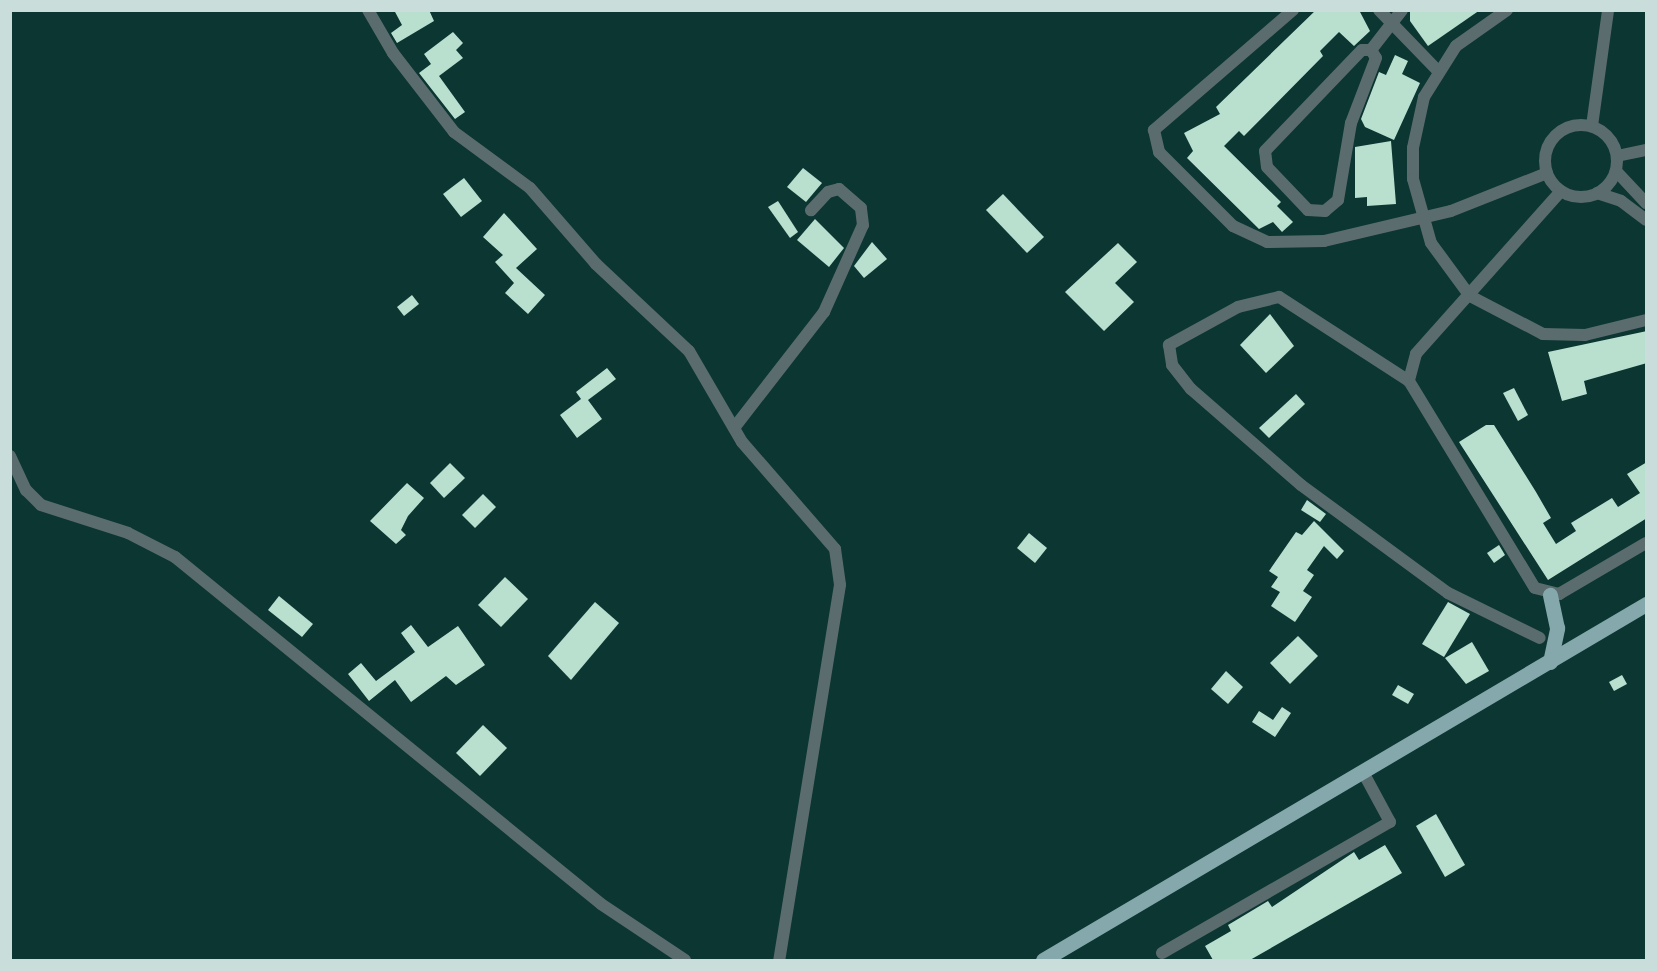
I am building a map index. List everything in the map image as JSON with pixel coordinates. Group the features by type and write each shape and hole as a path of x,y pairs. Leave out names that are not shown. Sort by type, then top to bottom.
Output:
{"main road":[{"path":"1550,595 1557,628 1550,662"},
{"path":"1043,960 1647,604"}],"street":[{"path":"368,10 393,53 454,132 530,188 596,264 689,351 734,428 760,467 830,541 841,567 779,960"},
{"path":"1293,10 1240,60 1159,121 1155,147 1233,226 1267,242 1324,241 1421,219 1547,173"},
{"path":"1379,10 1437,70"},
{"path":"1371,50 1376,58 1351,123 1338,200 1325,211 1308,210 1267,167 1265,151 1359,53 1371,50 1402,10"},
{"path":"1507,10 1456,46 1437,70 1421,105 1413,148 1421,219 1445,267 1470,296 1542,334 1585,335 1647,320"},
{"path":"1592,126 1608,10"},
{"path":"1597,193 1616,171 1617,156 1609,137 1592,126 1559,132 1547,151 1547,173 1561,191 1597,193 1621,201 1647,220"},
{"path":"1617,156 1647,150"},
{"path":"1616,171 1647,203"},
{"path":"734,428 824,312 863,225 861,208 845,191 828,192 811,210"},
{"path":"1409,381 1411,360 1561,191"},
{"path":"1540,638 1448,593 1301,485 1191,389 1172,365 1169,345 1238,307 1280,297 1409,381 1529,581 1550,595 1647,543"},
{"path":"10,456 26,490 41,504 128,533 175,557 601,904 686,960"},
{"path":"1162,952 1390,822 1363,772"}],"building":[{"path":"394,10 429,10 434,21 397,43 391,33 402,25"},
{"path":"1316,10 1359,10 1370,31 1354,46 1339,32 1320,51 1323,56 1244,136 1239,131 1224,146 1281,202 1277,206 1293,222 1282,232 1273,222 1259,229 1187,158 1193,151 1184,133 1220,114 1216,107"},
{"path":"1410,10 1480,10 1428,46 1410,21"},
{"path":"453,32 463,43 456,50 463,58 439,76 465,112 455,119 419,73 431,64 424,54"},
{"path":"1395,55 1408,61 1402,74 1420,83 1394,140 1365,127 1361,119 1379,72 1386,75"},
{"path":"1391,141 1396,204 1367,206 1367,197 1355,198 1355,147"},
{"path":"803,168 822,183 806,202 787,187"},
{"path":"464,178 482,201 461,217 443,194"},
{"path":"1003,194 1044,237 1027,253 986,210"},
{"path":"778,201 798,232 790,238 768,207"},
{"path":"504,213 537,249 516,268 545,295 528,314 505,293 514,283 495,262 503,255 483,237"},
{"path":"815,219 844,248 829,267 797,240"},
{"path":"872,242 887,259 864,278 854,266"},
{"path":"1118,243 1137,262 1115,283 1134,302 1104,331 1065,292"},
{"path":"412,295 419,304 404,316 397,307"},
{"path":"1270,314 1294,346 1266,373 1240,345"},
{"path":"1647,331 1647,363 1584,381 1587,394 1562,401 1548,352"},
{"path":"607,368 616,379 588,400 602,419 577,438 560,415 581,399 576,392"},
{"path":"1514,388 1528,415 1518,421 1503,393"},
{"path":"1296,394 1305,404 1269,438 1259,428"},
{"path":"1486,425 1494,425 1536,492 1551,518 1543,523 1556,544 1576,531 1571,523 1612,498 1618,507 1640,493 1627,474 1647,462 1647,518 1548,580 1459,442"},
{"path":"450,463 465,478 444,498 430,483"},
{"path":"407,483 424,498 408,516 401,530 406,535 396,544 370,521"},
{"path":"483,494 496,507 475,528 462,515"},
{"path":"1307,500 1326,514 1320,522 1301,510"},
{"path":"1314,521 1344,551 1337,559 1324,546 1307,570 1314,575 1303,591 1312,597 1295,622 1271,606 1280,592 1271,587 1278,577 1269,571 1296,532 1302,535"},
{"path":"1029,533 1047,548 1035,563 1017,548"},
{"path":"1499,545 1505,555 1494,563 1487,553"},
{"path":"505,577 528,599 501,627 478,605"},
{"path":"279,596 313,624 302,637 268,610"},
{"path":"595,602 619,623 571,680 548,656"},
{"path":"1448,602 1470,614 1444,657 1422,644"},
{"path":"411,625 428,647 458,626 485,665 456,685 446,676 411,702 395,680 369,701 348,674 361,663 376,681 415,652 401,633"},
{"path":"1298,636 1318,656 1290,684 1270,663"},
{"path":"1472,642 1489,671 1466,684 1445,658"},
{"path":"1226,671 1243,687 1228,704 1211,689"},
{"path":"1622,675 1627,684 1614,691 1609,682"},
{"path":"1398,685 1414,694 1408,704 1392,695"},
{"path":"1282,707 1291,713 1275,737 1252,722 1259,711 1273,720"},
{"path":"483,725 507,748 480,776 456,753"},
{"path":"1436,814 1465,865 1445,877 1416,826"},
{"path":"1385,845 1402,873 1250,960 1213,960 1205,946 1231,931 1228,925 1268,901 1272,907 1354,852 1359,860"}]}
